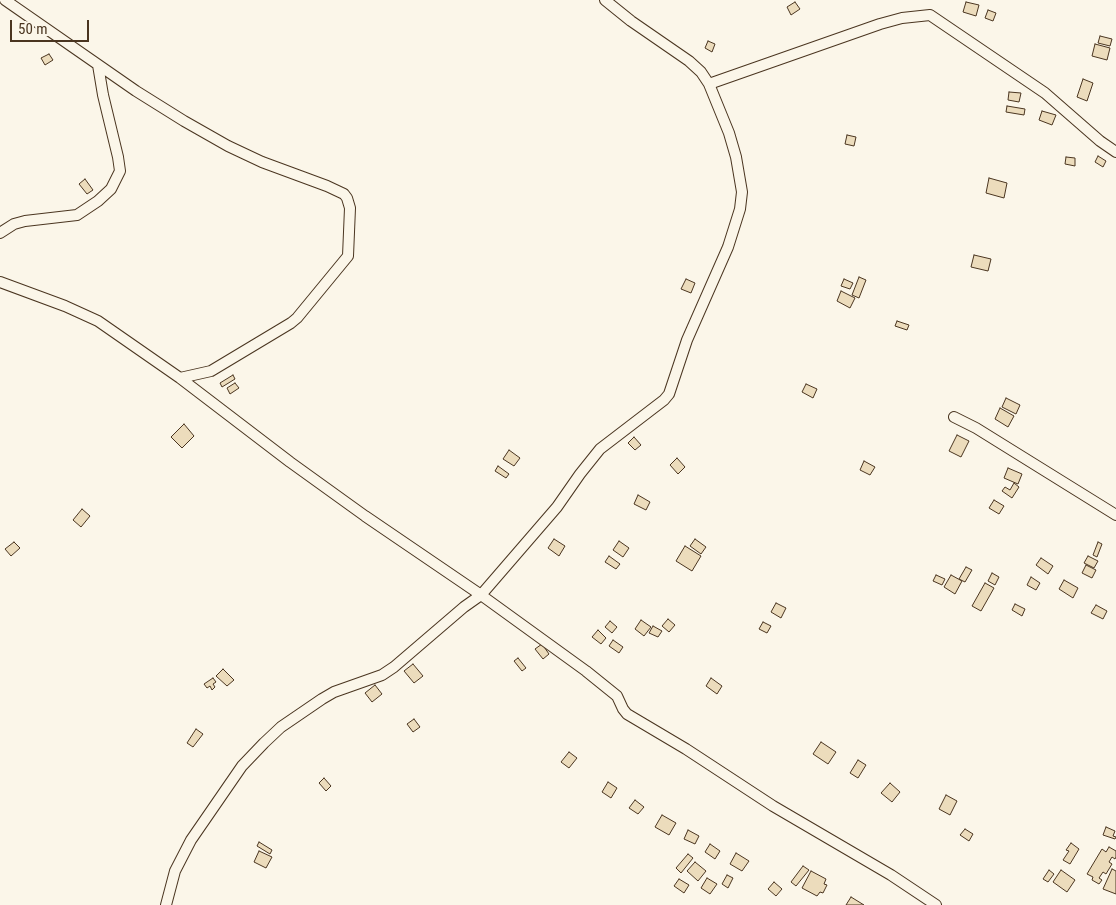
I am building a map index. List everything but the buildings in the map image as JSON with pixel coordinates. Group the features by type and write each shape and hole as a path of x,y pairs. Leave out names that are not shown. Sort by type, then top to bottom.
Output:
{"street":[{"path":"4,0 136,92 214,138 262,162 344,194 349,204 348,256 297,318 211,371 180,378"},
{"path":"166,905 175,871 190,840 242,766 264,743 281,727 322,699 334,692 382,675 394,667 464,607 481,595 557,507 600,449 664,400 668,394 690,332 728,247 742,192 736,157 709,84 695,65 631,21 605,0"},
{"path":"709,84 880,24 902,18 930,15 1045,93 1100,141 1116,152"},
{"path":"0,233 14,224 25,221 77,215 98,201 111,189 120,172 98,65"},
{"path":"0,282 98,321 180,378 313,478 428,560 481,595 601,683 619,700 627,714 686,748 773,806 891,875 936,905"},
{"path":"954,417 976,428 1116,515"}]}
